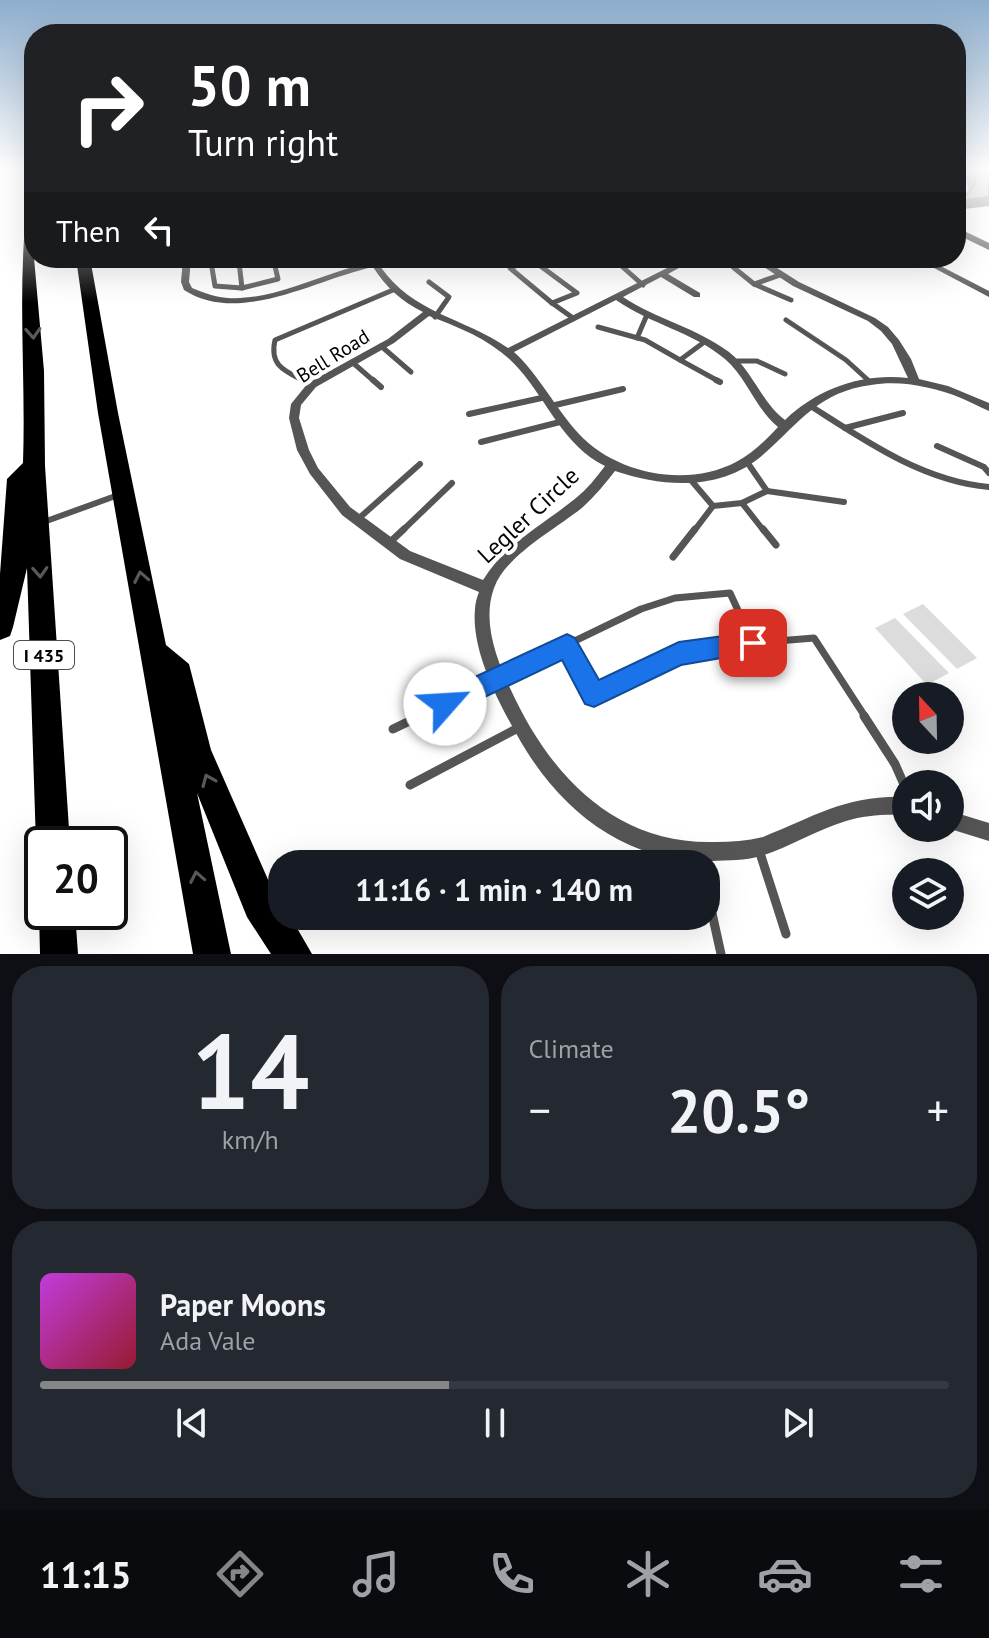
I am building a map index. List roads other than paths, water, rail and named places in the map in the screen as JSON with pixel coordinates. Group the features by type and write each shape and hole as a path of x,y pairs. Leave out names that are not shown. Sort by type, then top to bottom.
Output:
{"highway":[{"name":"I 435","path":"32,268 34,466 52,826"},
{"path":"85,268 124,493 212,954"},
{"path":"0,627 16,560 18,479 34,466"},
{"path":"156,654 179,674 196,751 260,904 293,954"},
{"path":"58,930 59,954"}],"street":[{"path":"966,235 989,247"},
{"path":"966,243 989,255"},
{"path":"187,268 185,282 188,290 210,300 269,295 361,268"},
{"path":"378,268 393,290 430,315 473,331 507,352 533,377 560,422 578,442 613,465 647,475 690,479 714,475 747,462 809,405 844,387 869,381 915,382 944,389 989,407"},
{"path":"507,352 675,268"},
{"path":"771,268 853,309 887,330 901,346 915,382"},
{"path":"938,268 989,294"},
{"path":"663,275 697,295"},
{"path":"616,296 646,317 703,343 732,361 767,414 785,426"},
{"name":"Bell Road","path":"430,315 312,385 296,404 294,418 303,450 329,493 357,520 388,544 486,588"},
{"name":"Legler Circle","path":"613,465 583,500 513,554 486,588 483,642 497,678 522,726 557,781 585,807 647,844 670,850"},
{"name":"Legler Circle","path":"720,854 758,847 846,809 892,807"},
{"path":"964,824 989,832"}],"lane":[{"path":"211,268 215,286 242,288 278,279 275,268"},
{"path":"239,268 242,288"},
{"path":"510,268 573,318"},
{"path":"543,268 577,293 552,303"},
{"path":"622,268 643,285"},
{"path":"734,268 754,284 791,300"},
{"path":"754,284 780,275"},
{"path":"429,282 449,297 430,315"},
{"path":"312,385 279,368 272,354 275,340 393,290"},
{"path":"637,338 646,317"},
{"path":"786,320 846,360 869,381"},
{"path":"598,327 637,338 720,382"},
{"path":"680,360 703,343"},
{"path":"381,346 411,372"},
{"path":"732,361 757,361 785,374"},
{"path":"352,362 381,387"},
{"path":"469,414 623,389"},
{"path":"809,405 905,461 962,485 989,487"},
{"path":"845,428 903,413"},
{"path":"481,442 560,422"},
{"path":"937,446 984,467 989,473"},
{"path":"747,462 767,491"},
{"path":"357,520 420,464"},
{"path":"690,479 713,506"},
{"path":"388,544 452,483"},
{"path":"673,557 713,506 742,503 767,491 844,502"},
{"path":"37,525 124,493"},
{"path":"742,503 776,545"},
{"path":"393,729 641,609 675,598 730,593 753,643"},
{"path":"567,646 594,695 679,654 814,638 898,770"},
{"path":"410,785 522,726"},
{"path":"758,847 786,934"},
{"path":"716,930 721,954"}]}
